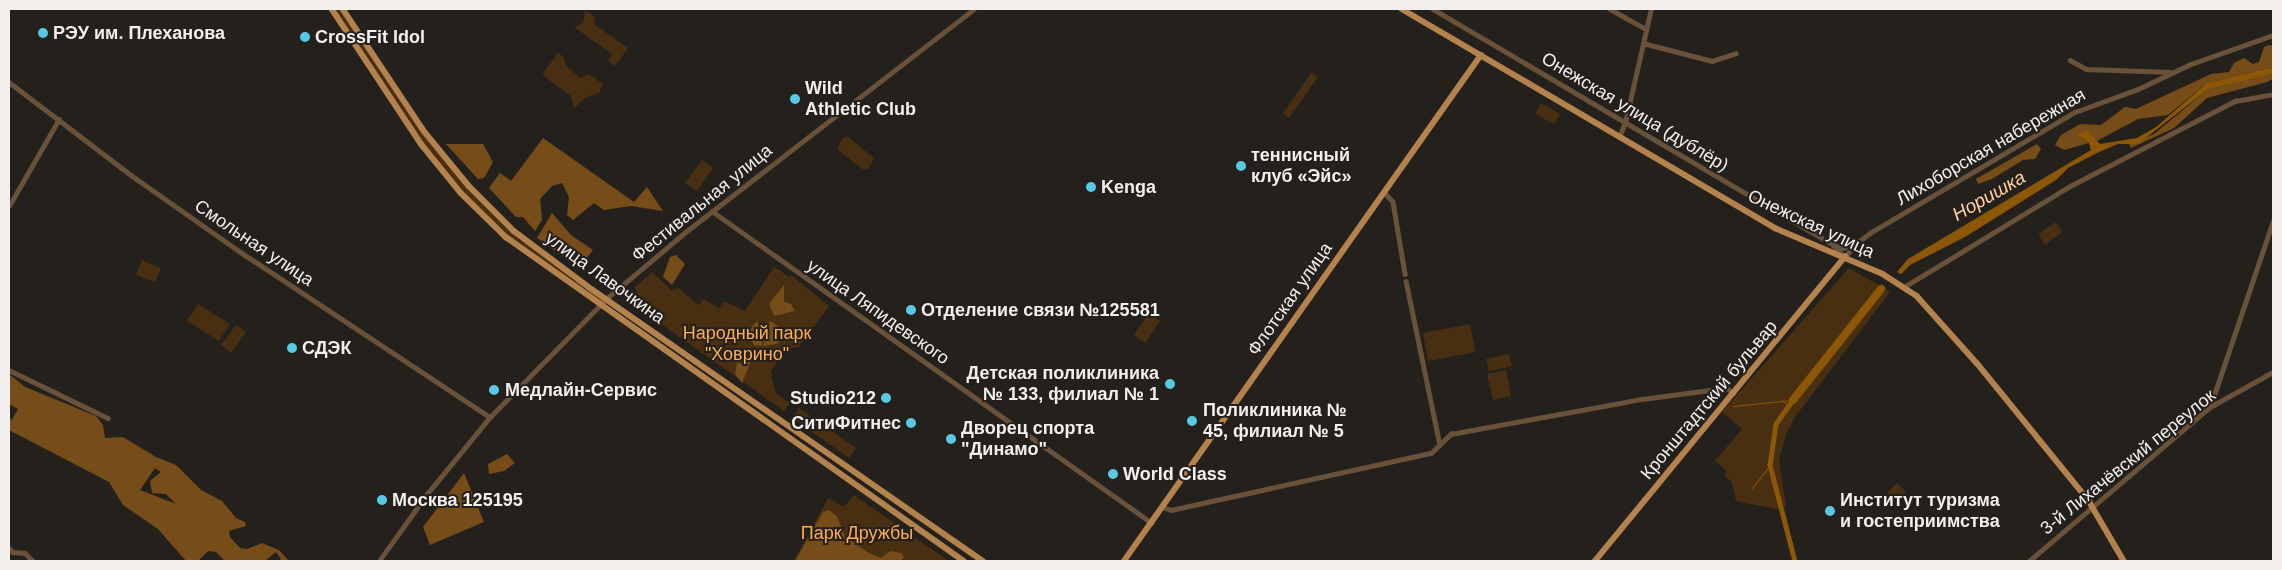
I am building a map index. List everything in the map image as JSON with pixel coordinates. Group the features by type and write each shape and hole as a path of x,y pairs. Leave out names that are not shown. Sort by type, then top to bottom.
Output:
{"main road":[{"name":"улица Лавочкина","path":"332,9 391,102 435,161 482,215 521,250 964,561"},
{"name":"улица Лавочкина","path":"343,9 406,107 443,155 490,208 514,231 606,299 983,561"},
{"name":"Онежская улица","path":"1402,9 1775,228 1845,258 1904,287 1941,320 2094,507 2124,561"},
{"name":"Флотская улица","path":"1124,561 1481,55"},
{"name":"Кронштадтский бульвар","path":"1595,561 1845,258"}],"street":[{"name":"Фестивальная улица","path":"379,561 427,494 490,417 606,299 712,211 974,9"},
{"name":"Онежская улица (дублёр)","path":"1433,9 1832,244 1845,258"},
{"path":"1610,9 1646,29"},
{"path":"1619,137 1625,123 1651,9"},
{"name":"Лихоборская набережная","path":"1845,258 1854,244 2076,112 2155,81 2173,71 2273,35"},
{"path":"1643,43 1712,61 1736,54"},
{"path":"2070,60 2086,69 2148,73 2173,71"},
{"path":"2148,73 2155,81"},
{"name":"Смольная улица","path":"9,82 250,258 490,417"},
{"path":"1904,287 2057,193 2236,101 2273,94"},
{"path":"391,102 398,103 399,96"},
{"path":"398,112 399,106 406,107"},
{"path":"9,206 59,119"},
{"path":"1384,192 1393,202 1405,274"},
{"name":"улица Ляпидевского","path":"712,211 1152,522"},
{"path":"2210,407 2273,221"},
{"path":"1832,244 1843,248 1854,244"},
{"path":"1406,281 1440,445"},
{"path":"9,370 108,418"},
{"name":"3-й Лихачёвский переулок","path":"2029,561 2210,407 2273,372"},
{"path":"1162,507 1171,510 1431,453 1451,434 1616,403 1726,388 1734,393"},
{"path":"739,404 738,396 745,394"},
{"path":"9,548 13,552 25,553 33,561"}],"green space":[{"path":"332,9 343,9 443,155 514,231 606,299 599,306 521,250 482,215 435,161"},
{"path":"585,10 595,17 594,24 628,48 615,66 608,61 612,54 574,27 583,23"},
{"path":"558,53 564,57 566,66 581,78 589,74 603,84 599,93 585,98 574,108 571,96 542,75"},
{"path":"1312,72 1318,77 1289,118 1283,113"},
{"path":"1541,103 1560,114 1554,124 1535,114"},
{"path":"848,137 874,158 868,169 862,169 837,149 843,138"},
{"path":"702,160 713,168 697,191 685,183"},
{"path":"2056,222 2062,232 2045,245 2038,234"},
{"path":"142,260 161,268 155,282 136,275"},
{"name":"Народный парк \"Ховрино\"","path":"774,267 789,277 791,275 829,306 799,347 786,349 771,371 775,393 790,403 784,411 636,306 638,296 635,287 652,272 671,290 678,288 699,305 703,299 719,308 724,301 745,311"},
{"path":"1849,268 1890,292 1795,417 1786,434 1779,460 1786,506 1776,509 1736,501 1732,482 1724,476 1727,471 1715,461 1742,429 1722,412"},
{"path":"198,304 230,324 219,341 187,321"},
{"path":"1149,313 1160,321 1145,343 1134,335"},
{"path":"1470,324 1475,352 1428,361 1423,333"},
{"path":"236,325 246,332 231,353 221,345"},
{"path":"1509,354 1512,366 1489,371 1486,359"},
{"path":"1506,370 1511,396 1493,400 1487,374"},
{"path":"799,408 856,448 849,458 792,418"},
{"path":"1897,483 1906,492 1889,509 1880,500"},
{"name":"Парк Дружбы","path":"854,495 949,561 794,561 828,498 844,507"}],"shaded area":[{"path":"2273,46 2273,67 2207,83 2168,115 2138,119 2095,142 2085,131 2078,136 2089,143 2064,150 2055,145 2061,135 2080,124 2101,125 2125,107 2136,109 2211,74 2229,72 2234,63 2244,58 2253,64 2259,62 2264,47"},
{"path":"2273,67 2273,73 2207,90 2138,144 2118,144 2068,168 2056,180 1965,237 1910,265 1901,274 1897,272 1908,259 2091,150 2089,143 2077,135 2086,130 2100,144 2137,138 2156,127 2207,83"},
{"path":"2273,73 2273,79 2267,82 2207,98 2174,128 2131,148 2129,144 2154,134 2207,90"},
{"path":"543,138 634,202 647,187 663,211 631,206 604,210 594,203 573,220 567,215 569,197 562,183 552,186 540,199 542,220 535,231 523,217 516,217 489,188 500,173 511,181"},
{"path":"446,144 483,144 493,162 484,178 478,179"},
{"path":"2037,144 2041,149 2035,159 2023,160 1992,179 1978,184 1976,179"},
{"path":"552,213 571,235 593,250 579,268 537,238"},
{"path":"676,255 685,264 672,285 663,277 670,257"},
{"path":"784,285 784,302 791,304 795,311 774,316 769,304"},
{"path":"771,321 787,333 777,344 763,346 766,324"},
{"path":"756,322 764,324 762,346 754,345 747,334"},
{"path":"741,355 748,356 751,361 742,383 735,374 737,362 742,364"},
{"path":"9,374 25,387 96,416 103,425 105,438 123,437 156,457 176,465 201,490 222,501 236,518 245,522 246,526 229,531 230,537 240,548 247,549 262,543 279,550 289,561 279,561 281,559 276,552 265,561 225,561 216,552 208,551 198,561 186,561 158,529 123,505 109,482 9,430 9,418 12,420 18,409 9,404","holes":["155,468 161,472 150,481 152,493 166,494 176,504 140,490"]},
{"path":"507,454 515,463 504,471 489,474 488,464"},
{"path":"464,473 484,522 430,545 423,527"},
{"path":"829,510 837,516 845,536 867,552 881,558 890,551 901,553 904,557 901,561 795,561 823,512"}],"waterway":[{"name":"Норишка","path":"1793,400 1881,289"},
{"name":"Норишка","path":"1782,400 1789,406"},
{"name":"Норишка","path":"1733,406 1793,400"},
{"path":"1793,400 1776,424 1770,465 1795,561"},
{"path":"1752,488 1770,465"}],"place":[{"name":"РЭУ им. Плеханова","path":"43,33"},
{"name":"CrossFit Idol","path":"305,37"},
{"name":"Wild Athletic Club","path":"795,99"},
{"name":"теннисный клуб «Эйс»","path":"1241,166"},
{"name":"Kenga","path":"1091,187"},
{"name":"Отделение связи №125581","path":"911,310"},
{"name":"СДЭК","path":"292,348"},
{"name":"Детская поликлиника № 133, филиал № 1","path":"1170,384"},
{"name":"Медлайн-Сервис","path":"494,390"},
{"name":"Studio212","path":"886,398"},
{"name":"Поликлиника № 45, филиал № 5","path":"1192,421"},
{"name":"СитиФитнес","path":"911,423"},
{"name":"Дворец спорта \"Динамо\"","path":"951,439"},
{"name":"World Class","path":"1113,474"},
{"name":"Москва 125195","path":"382,500"},
{"name":"Институт туризма и гостеприимства","path":"1830,511"}]}
